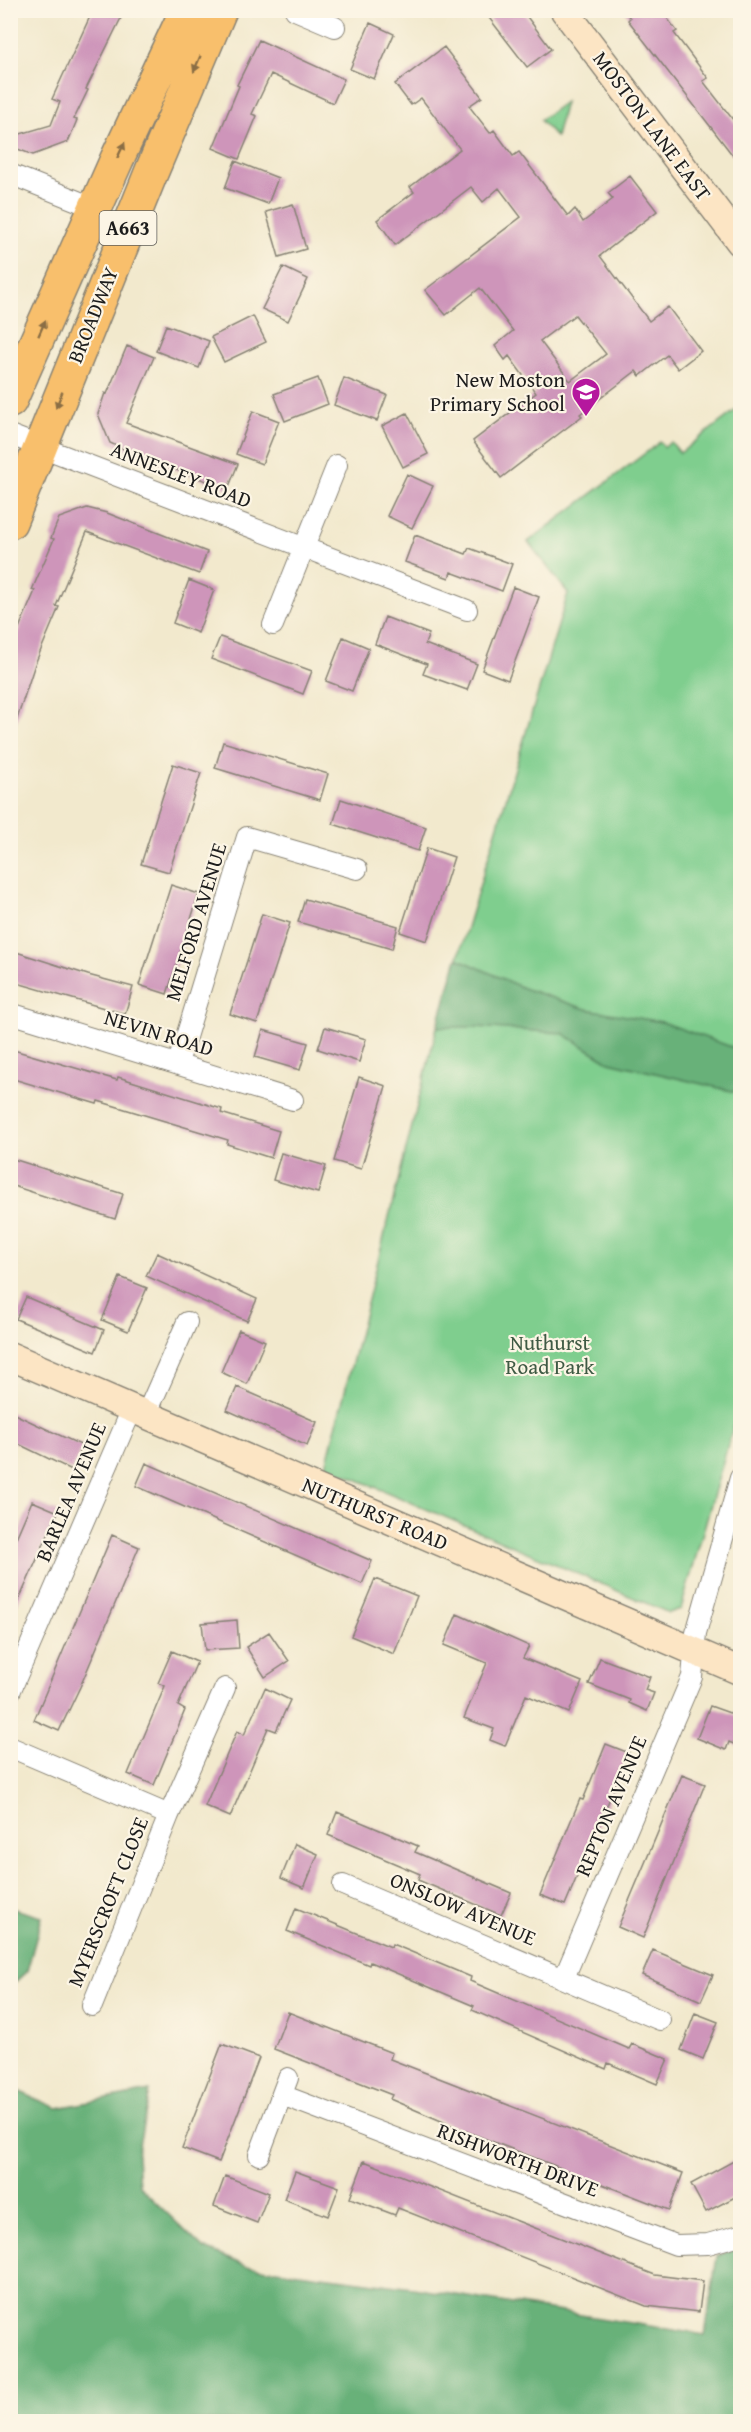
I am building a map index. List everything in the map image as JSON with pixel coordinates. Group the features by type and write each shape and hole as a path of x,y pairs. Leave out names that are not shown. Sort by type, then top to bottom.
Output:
{"highway":[{"name":"BROADWAY","path":"10,401 95,208 187,10"},
{"name":"BROADWAY","path":"10,522 25,441 151,172 220,10"}],"street":[{"path":"295,10 335,27"},
{"name":"MOSTON LANE EAST","path":"564,10 741,242"},
{"path":"10,174 95,208"},
{"name":"ANNESLEY ROAD","path":"25,441 467,610"},
{"path":"273,625 337,465"},
{"name":"MELFORD AVENUE","path":"178,1063 247,837 357,869"},
{"name":"NEVIN ROAD","path":"10,1013 293,1100"},
{"name":"BARLEA AVENUE","path":"10,1692 139,1412 187,1322"},
{"name":"NUTHURST ROAD","path":"10,1356 741,1671"},
{"name":"REPTON AVENUE","path":"564,1978 692,1677 696,1633 741,1478"},
{"name":"MYERSCROFT CLOSE","path":"92,2006 169,1815 225,1689"},
{"name":"MYERSCROFT CLOSE","path":"10,1747 169,1815"},
{"name":"ONSLOW AVENUE","path":"343,1885 660,2020"},
{"name":"RISHWORTH DRIVE","path":"259,2155 285,2086 676,2245 708,2244 741,2235"}],"green space":[{"path":"565,102 556,137 540,120"},
{"name":"Nuthurst Road Park","path":"740,407 740,1403 681,1609 669,1613 326,1466 437,1027 568,593 528,542 660,442 664,447 671,442 680,453"},
{"path":"457,958 523,988 586,1009 662,1022 740,1050 740,1093 609,1062 562,1033 477,1027 437,1027"},
{"path":"11,1908 42,1917 27,1971 11,1986"},
{"path":"11,2088 57,2108 150,2091 137,2155 139,2186 203,2248 246,2266 413,2288 705,2335 717,2256 740,2247 740,2421 11,2421"}],"building":[{"path":"93,10 125,10 86,89 88,90 74,119 77,120 68,142 33,155 10,146 10,137 51,125 60,102 52,99"},
{"path":"483,10 522,10 551,49 527,67"},
{"path":"624,10 661,10 677,31 674,33 708,78 703,81 741,130 741,166 628,20 630,18"},
{"path":"370,23 394,34 374,79 350,69"},
{"path":"259,40 344,79 333,103 271,74 252,114 257,116 239,159 213,148 239,86 237,85"},
{"path":"444,47 482,97 469,106 490,133 494,130 513,156 519,152 568,216 575,209 583,222 613,199 608,193 630,176 657,211 600,256 649,321 668,307 701,351 678,369 667,355 640,376 636,371 501,478 473,441 536,393 509,356 505,360 495,346 513,331 480,288 446,315 425,290 521,217 499,188 483,202 471,187 395,245 377,220 414,192 410,187 460,149 421,98 411,105 395,84","holes":["575,315 606,354 570,381 540,341"]},
{"path":"235,161 278,178 268,204 225,188"},
{"path":"293,204 306,249 279,257 266,212"},
{"path":"283,267 308,279 288,321 262,309"},
{"path":"253,316 266,342 224,362 211,337"},
{"path":"166,325 209,341 199,368 156,351"},
{"path":"127,346 154,357 126,423 238,464 228,489 110,443 98,414"},
{"path":"318,378 328,404 285,421 274,394"},
{"path":"344,378 387,395 377,421 334,405"},
{"path":"253,411 279,421 262,464 236,454"},
{"path":"407,413 428,454 403,467 382,426"},
{"path":"407,474 433,486 412,528 387,516"},
{"path":"87,508 107,513 207,552 199,574 87,532 56,606 59,607 35,664 14,728 10,727 10,649 35,591 32,590 54,539 51,538 59,518"},
{"path":"415,535 466,554 469,548 512,564 502,591 451,572 449,578 405,562"},
{"path":"189,580 214,590 198,633 173,623"},
{"path":"513,587 539,597 508,680 482,670"},
{"path":"385,617 429,634 425,644 477,664 467,690 423,674 427,664 375,644"},
{"path":"220,637 312,671 303,694 211,659"},
{"path":"343,637 369,648 352,691 326,681"},
{"path":"223,742 328,774 320,800 215,768"},
{"path":"173,764 201,773 169,872 141,864"},
{"path":"341,799 426,827 418,851 333,824"},
{"path":"427,848 454,857 427,941 400,932"},
{"path":"171,885 199,894 167,994 139,985"},
{"path":"305,899 398,926 392,949 298,922"},
{"path":"262,914 290,923 257,1023 230,1014"},
{"path":"10,950 133,987 125,1014 10,981"},
{"path":"325,1027 366,1039 359,1062 318,1049"},
{"path":"263,1030 308,1043 300,1070 255,1057"},
{"path":"10,1049 117,1080 118,1077 222,1109 221,1113 279,1131 271,1158 227,1144 228,1140 98,1101 97,1104 10,1078"},
{"path":"359,1077 386,1086 361,1169 334,1161"},
{"path":"281,1153 326,1166 318,1193 273,1180"},
{"path":"10,1158 123,1194 115,1219 10,1185"},
{"path":"157,1253 257,1299 247,1321 146,1276"},
{"path":"120,1277 147,1288 128,1331 102,1320"},
{"path":"26,1297 104,1330 95,1352 16,1319"},
{"path":"239,1330 265,1341 247,1384 221,1372"},
{"path":"237,1387 317,1422 307,1446 227,1410"},
{"path":"10,1412 83,1446 72,1470 10,1440"},
{"path":"146,1463 372,1561 362,1584 136,1486"},
{"path":"32,1501 58,1512 10,1620 10,1552"},
{"path":"112,1535 139,1547 59,1731 34,1720"},
{"path":"375,1579 417,1596 394,1654 351,1636"},
{"path":"457,1614 529,1646 523,1658 582,1682 569,1713 526,1695 505,1746 490,1740 494,1729 464,1718 487,1663 444,1645"},
{"path":"237,1620 239,1648 205,1650 202,1623"},
{"path":"269,1632 289,1661 265,1677 246,1647"},
{"path":"172,1651 197,1662 178,1706 185,1710 154,1785 128,1774 165,1686 158,1683"},
{"path":"600,1658 650,1677 645,1690 654,1693 647,1711 629,1703 630,1700 589,1684"},
{"path":"265,1688 290,1700 276,1731 268,1728 230,1817 205,1806 237,1731 244,1735"},
{"path":"710,1706 741,1717 741,1747 729,1742 726,1750 697,1738"},
{"path":"606,1744 629,1753 565,1905 540,1895"},
{"path":"682,1775 705,1784 643,1938 618,1927"},
{"path":"337,1812 418,1846 415,1852 511,1893 501,1915 418,1880 420,1874 328,1835"},
{"path":"295,1844 318,1854 304,1888 281,1878"},
{"path":"296,1908 471,1977 470,1981 629,2049 632,2044 668,2059 657,2084 608,2063 606,2069 472,2010 474,2006 370,1962 369,1965 287,1931"},
{"path":"653,1950 713,1975 701,2001 642,1975"},
{"path":"288,2012 392,2053 390,2059 683,2173 669,2210 460,2129 390,2099 392,2095 274,2049"},
{"path":"695,2013 718,2022 703,2059 681,2050"},
{"path":"222,2044 259,2058 219,2162 182,2148"},
{"path":"741,2157 741,2194 706,2212 691,2184"},
{"path":"364,2161 655,2275 703,2281 699,2312 646,2306 398,2208 395,2215 350,2198"},
{"path":"295,2171 339,2187 328,2216 284,2199"},
{"path":"225,2176 269,2193 257,2223 214,2206"}],"place":[{"name":"New Moston Primary School","path":"586,418"}]}
